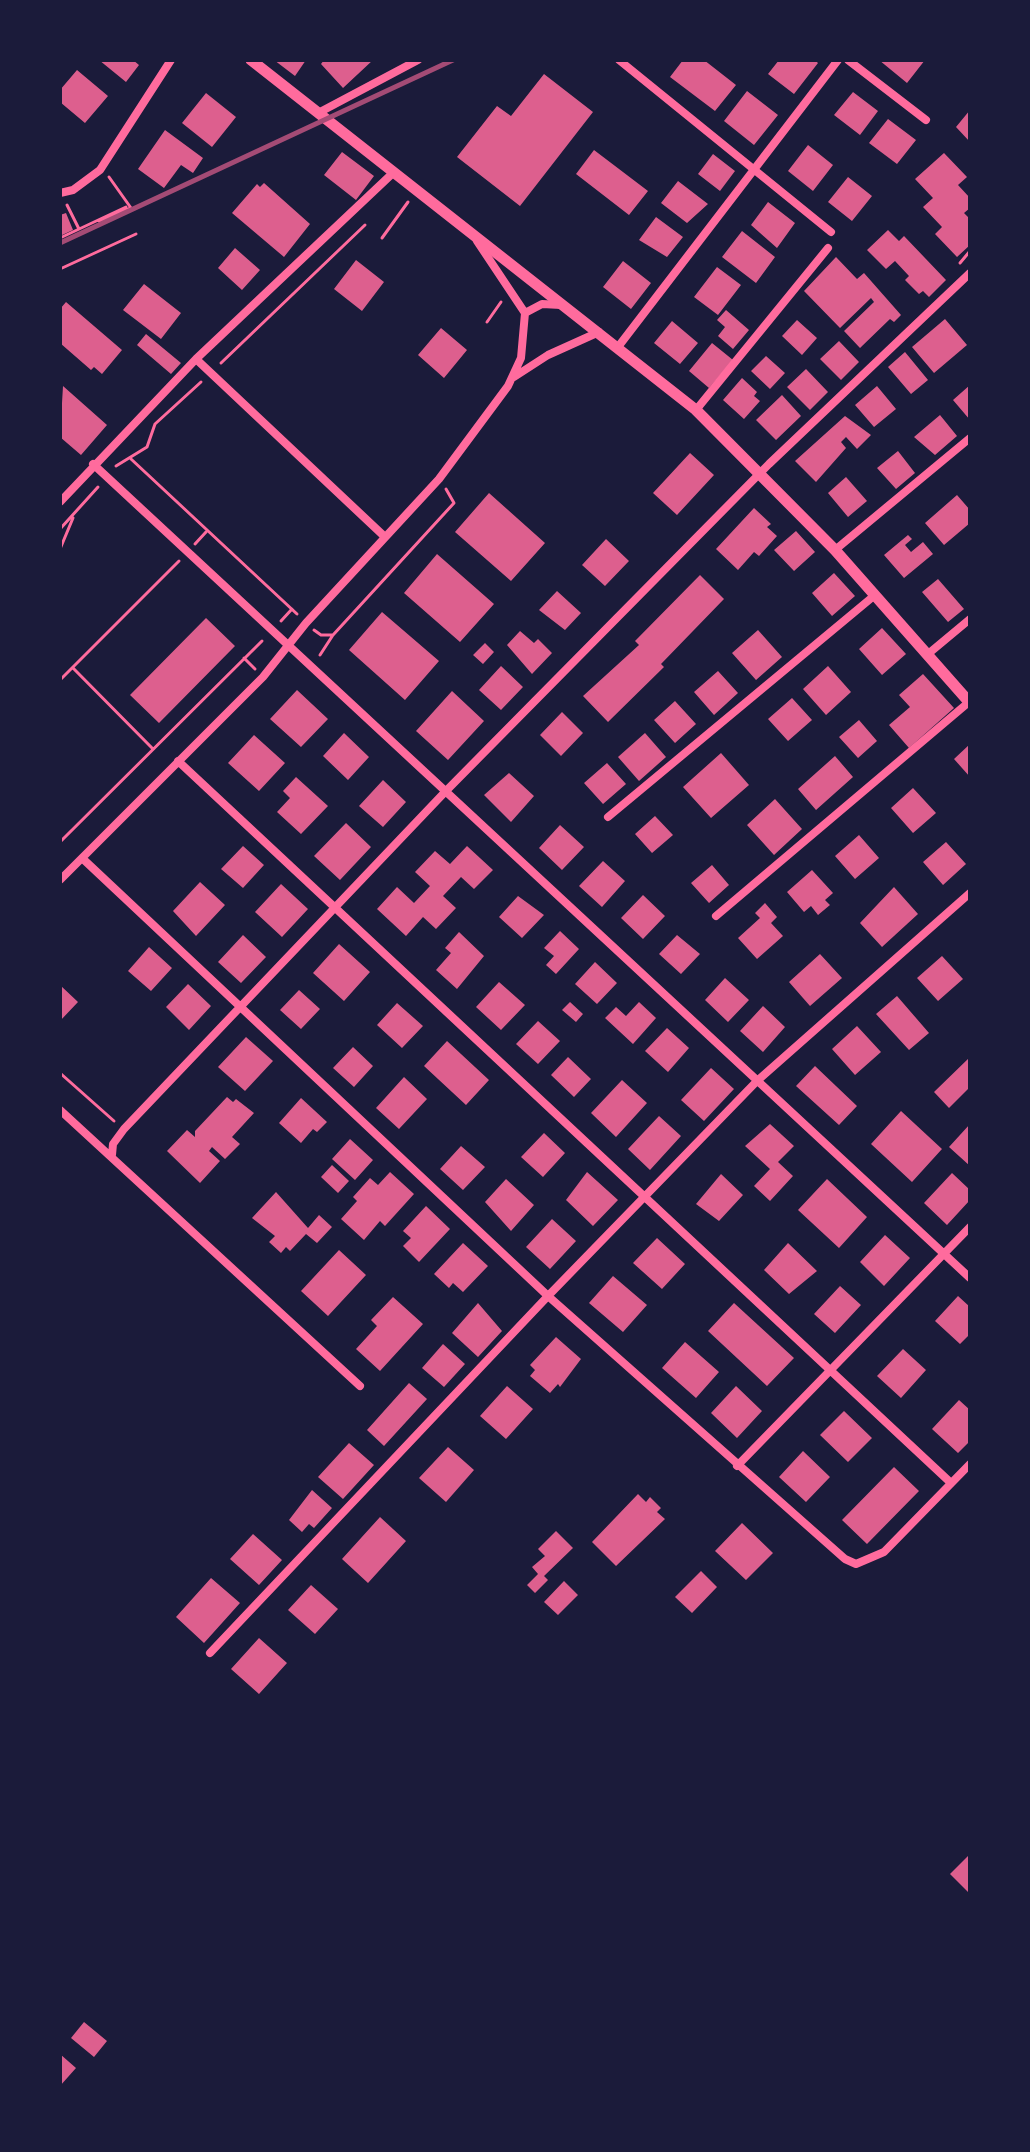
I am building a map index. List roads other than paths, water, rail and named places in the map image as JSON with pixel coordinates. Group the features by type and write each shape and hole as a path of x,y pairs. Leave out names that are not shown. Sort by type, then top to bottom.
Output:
{"street":[{"path":"60,193 73,190 100,170 171,60"},
{"path":"251,60 696,410 835,550 969,702 716,916"},
{"path":"324,115 418,60"},
{"path":"619,60 831,232"},
{"path":"618,347 838,60"},
{"path":"848,60 926,120"},
{"path":"60,502 196,359 394,172"},
{"path":"60,880 263,677 439,479 513,378 521,358 525,313 470,232"},
{"path":"696,410 828,248"},
{"path":"112,1155 113,1144 124,1129 444,793 761,473 970,273"},
{"path":"525,313 542,304 565,305"},
{"path":"513,378 548,355 599,332"},
{"path":"196,359 385,537"},
{"path":"835,550 970,438"},
{"path":"93,464 970,1278"},
{"path":"608,817 875,595"},
{"path":"928,654 970,619"},
{"path":"178,761 951,1483"},
{"path":"82,858 548,1296 836,1552 856,1564 884,1552 970,1464"},
{"path":"210,1653 548,1296 757,1081 970,893"},
{"path":"60,1110 360,1386"},
{"path":"737,1466 830,1367 970,1227"}],"railway":[{"path":"60,243 453,60"}]}
